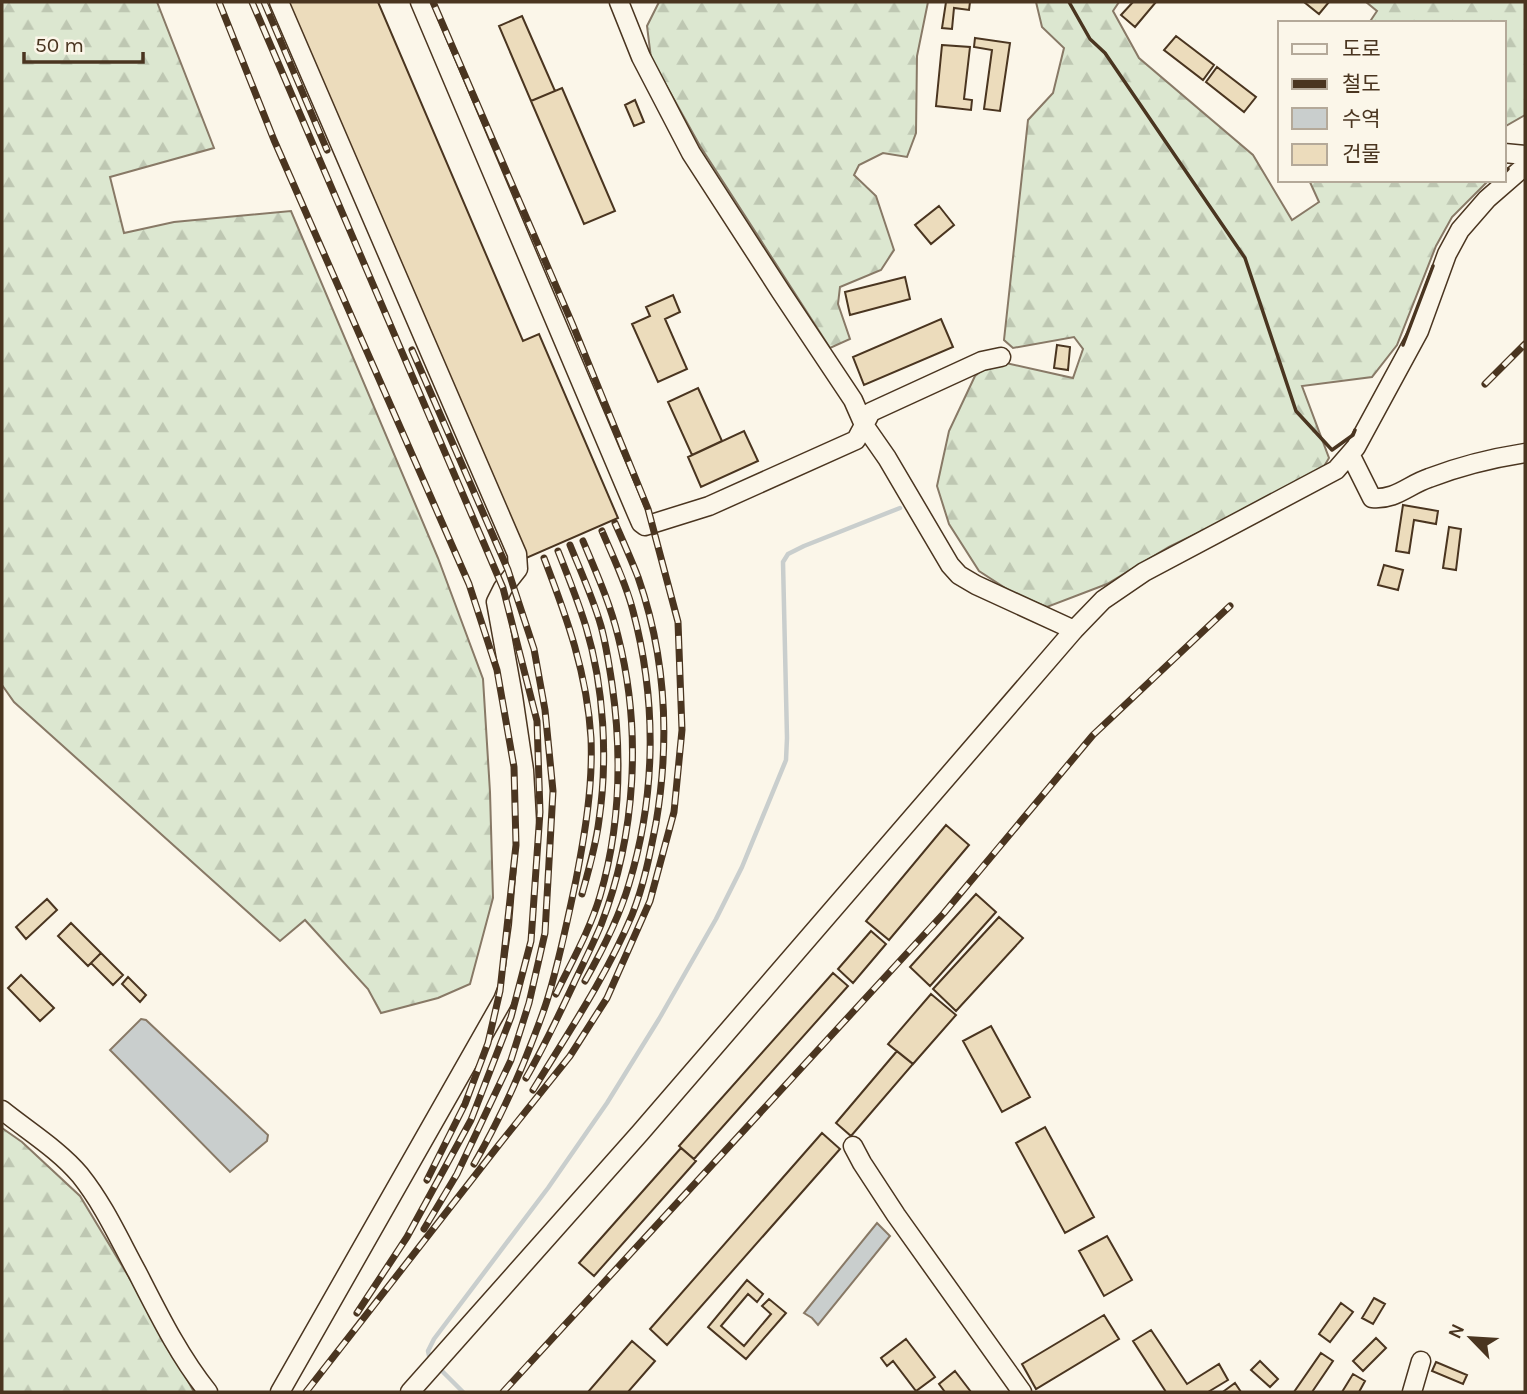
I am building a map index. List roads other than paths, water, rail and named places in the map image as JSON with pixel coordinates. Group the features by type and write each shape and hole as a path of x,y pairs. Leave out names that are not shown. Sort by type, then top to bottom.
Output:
{"street":[{"path":"279,2 517,554 518,569 496,602 524,770 528,841 515,968 503,1000 280,1392"},
{"path":"420,2 641,523 645,526 709,506 856,440 871,412 982,361 1001,357"},
{"path":"619,2 641,57 691,153 853,400 864,425 893,468 950,565 959,575 976,585 1074,630"},
{"path":"1506,153 1525,155"},
{"path":"410,1392 640,1133 1074,630 1103,600 1144,572 1336,470 1350,454 1419,331 1447,254 1460,230 1488,199 1525,166"},
{"path":"1350,454 1373,498 1384,499 1427,478 1493,458 1525,453"},
{"path":"2,1111 60,1155 100,1203 173,1340 208,1392"},
{"path":"853,1146 896,1215 1023,1392"},
{"path":"1412,1392 1421,1361"}],"water":[{"path":"141,1019 146,1020 268,1135 267,1141 230,1172 110,1050"},
{"path":"877,1223 890,1236 818,1325 804,1313"}],"waterway":[{"path":"430,1360 428,1351 434,1339 548,1188 607,1103 659,1019 716,919 742,867 786,760 783,562 788,554 804,546 900,508"},
{"path":"439,1368 463,1392"}],"railway":[{"path":"219,2 274,140 469,584 497,670 514,767 516,845 500,991 488,1043 465,1104 427,1180"},
{"path":"252,2 503,588 537,721 540,812 531,941 511,1017 471,1120 407,1237 357,1313"},
{"path":"264,2 327,150"},
{"path":"306,1392 570,1056 607,998 650,901 674,812 682,730 678,622 648,509 572,323 433,2"},
{"path":"1485,384 1525,344"},
{"path":"412,350 508,570 534,649 545,710 553,791 545,933 529,1003 511,1060 457,1174 424,1229"},
{"path":"533,1090 586,1004 622,938 640,892 656,823 664,730 660,668 655,638 638,577 615,523"},
{"path":"585,981 610,934 629,884 644,816 650,748 641,645 627,590 602,531"},
{"path":"526,1078 601,925 622,855 632,782 626,672 611,612 583,541"},
{"path":"556,994 586,934 600,896 612,844 618,764 615,710 606,647 594,605 570,545"},
{"path":"558,551 586,627 597,674 603,723 602,797 594,848 582,894"},
{"path":"474,1164 515,1084 546,1004 570,909 588,809 591,738 585,691 568,624 544,558"},
{"path":"503,1392 944,913 1093,735 1230,606"}]}
